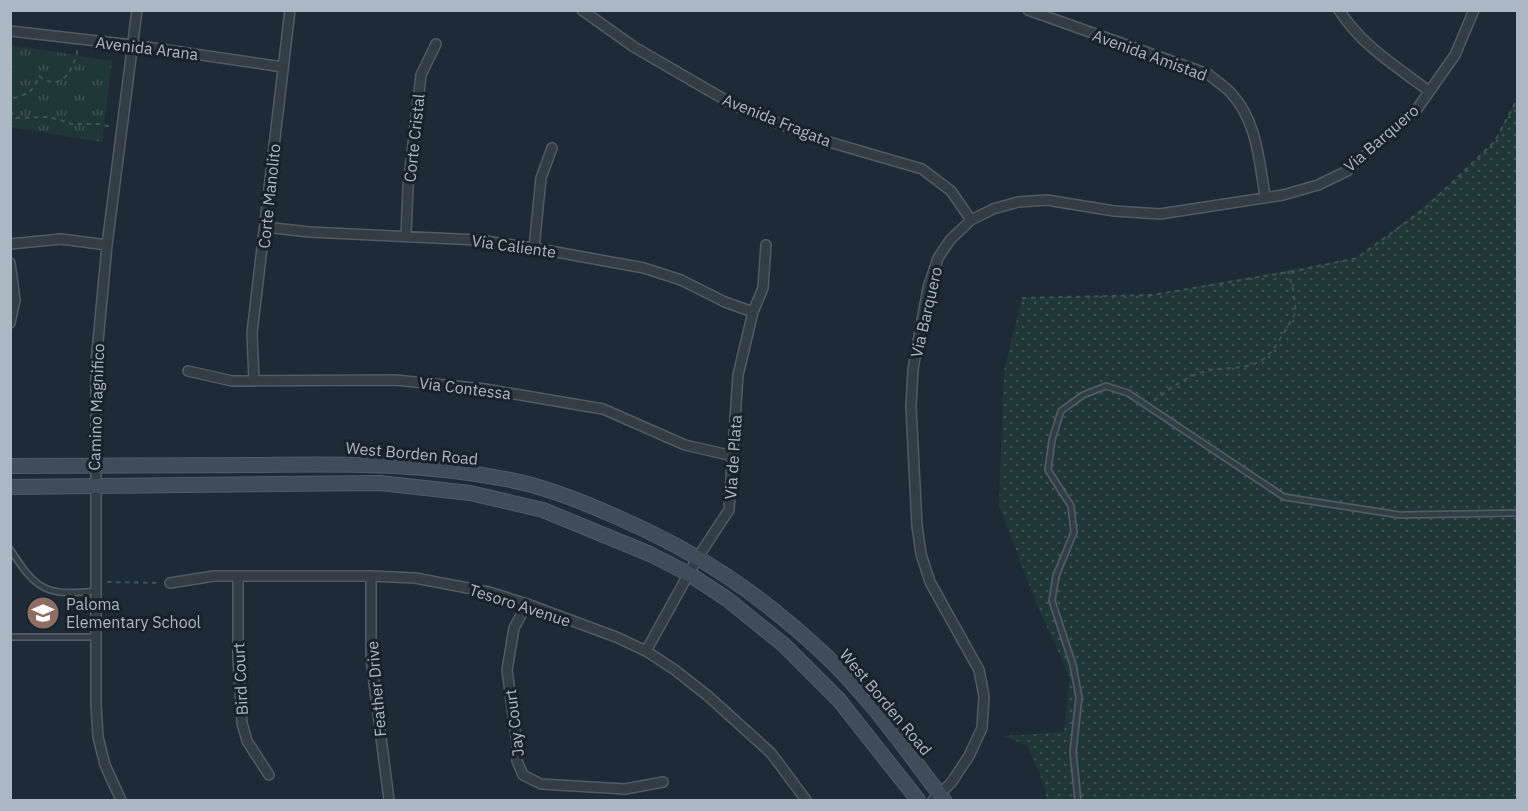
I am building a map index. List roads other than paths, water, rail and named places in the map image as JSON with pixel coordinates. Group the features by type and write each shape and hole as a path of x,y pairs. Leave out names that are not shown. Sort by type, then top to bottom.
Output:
{"main road":[{"name":"West Borden Road","path":"10,466 374,464 458,471 528,484 591,505 662,536 731,577 763,602 825,656 872,708 939,799"},
{"name":"West Borden Road","path":"10,487 380,483 470,493 543,510 650,554 689,574 727,599 784,645 839,700 918,801"}],"street":[{"name":"Camino Magnifico","path":"121,801 105,765 98,736 96,704 94,466 96,363 107,245 137,10"},
{"name":"Corte Manolito","path":"254,381 252,333 290,10"},
{"name":"Avenida Fragata","path":"582,10 634,47 734,105 812,137 922,169 951,191 971,220"},
{"name":"Avenida Amistad","path":"1028,10 1208,74 1230,92 1244,112 1256,139 1265,196"},
{"path":"1339,10 1350,27 1362,39 1429,91"},
{"name":"Via Barquero","path":"939,799 969,756 982,728 984,696 979,670 930,582 921,555 917,526 911,407 913,369 928,288 938,258 950,240 971,220 993,208 1018,202 1047,200 1114,211 1160,214 1283,195 1318,185 1347,171 1417,109 1455,55 1474,10"},
{"name":"Avenida Arana","path":"10,31 133,45 283,67"},
{"name":"Corte Cristal","path":"406,235 408,187 421,75 436,44"},
{"path":"534,249 541,178 552,148"},
{"name":"Via Caliente","path":"265,227 309,232 478,240 644,268 681,280 725,302 753,312"},
{"path":"10,244 61,239 107,245"},
{"name":"Via de Plata","path":"646,651 698,557 729,510 738,375 753,312 763,288 766,245"},
{"path":"10,263 15,300 10,323"},
{"name":"Via Contessa","path":"188,371 232,381 395,380 485,389 603,409 685,445 733,456"},
{"name":"Tesoro Avenue","path":"170,583 214,576 371,576 426,580 489,592 527,604 616,637 646,651 675,670 708,696 771,753 806,801"},
{"name":"Bird Court","path":"238,576 238,657 242,723 247,741 269,775"},
{"name":"Feather Drive","path":"371,576 371,659 389,801"},
{"name":"Jay Court","path":"527,604 514,627 507,670 517,744 517,761 523,775 541,784 625,789 663,782"}],"lane":[{"path":"1078,801 1073,752 1079,697 1073,666 1052,601 1056,576 1074,532 1071,506 1048,470 1052,440 1060,411 1083,395 1106,386 1128,393 1284,497 1400,515 1518,513"},
{"path":"10,549 22,569 39,586 69,594 95,587"},
{"path":"10,638 96,637"}],"place":[{"name":"Paloma Elementary School","path":"43,613"}]}
